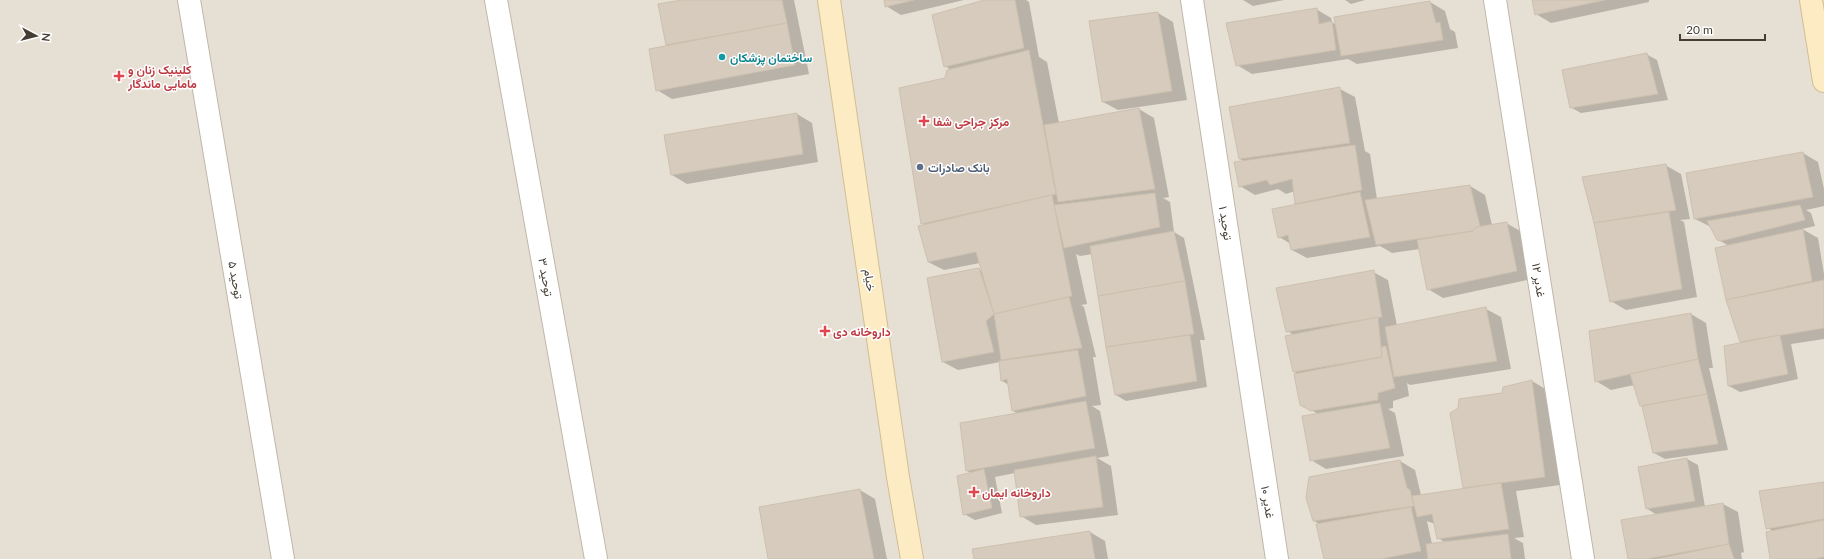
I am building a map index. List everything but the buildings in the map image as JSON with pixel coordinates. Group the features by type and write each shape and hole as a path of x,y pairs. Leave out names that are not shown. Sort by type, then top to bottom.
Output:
{"main road":[{"name":"خیام","path":"829,0 898,477 912,559"},
{"path":"1812,0 1824,81"}],"street":[{"name":"توحید ۵","path":"190,0 283,559"},
{"name":"توحید ۳","path":"496,0 596,556"},
{"name":"توحید ۱","path":"1192,0 1260,445"},
{"name":"غدیر ۱۲","path":"1495,0 1583,559"},
{"name":"غدیر ۱۰","path":"1260,445 1277,559"}],"shaded area":[{"path":"0,0 1824,0 1824,559 0,559"}],"place":[{"name":"ساختمان پزشکان","path":"722,57"},
{"name":"کلینیک زنان و مامایی ماندگار","path":"119,76"},
{"name":"مرکز جراحی شفا","path":"924,121"},
{"name":"بانک صادرات","path":"920,167"},
{"name":"داروخانه دی","path":"825,331"},
{"name":"داروخانه ایمان","path":"974,492"}]}
